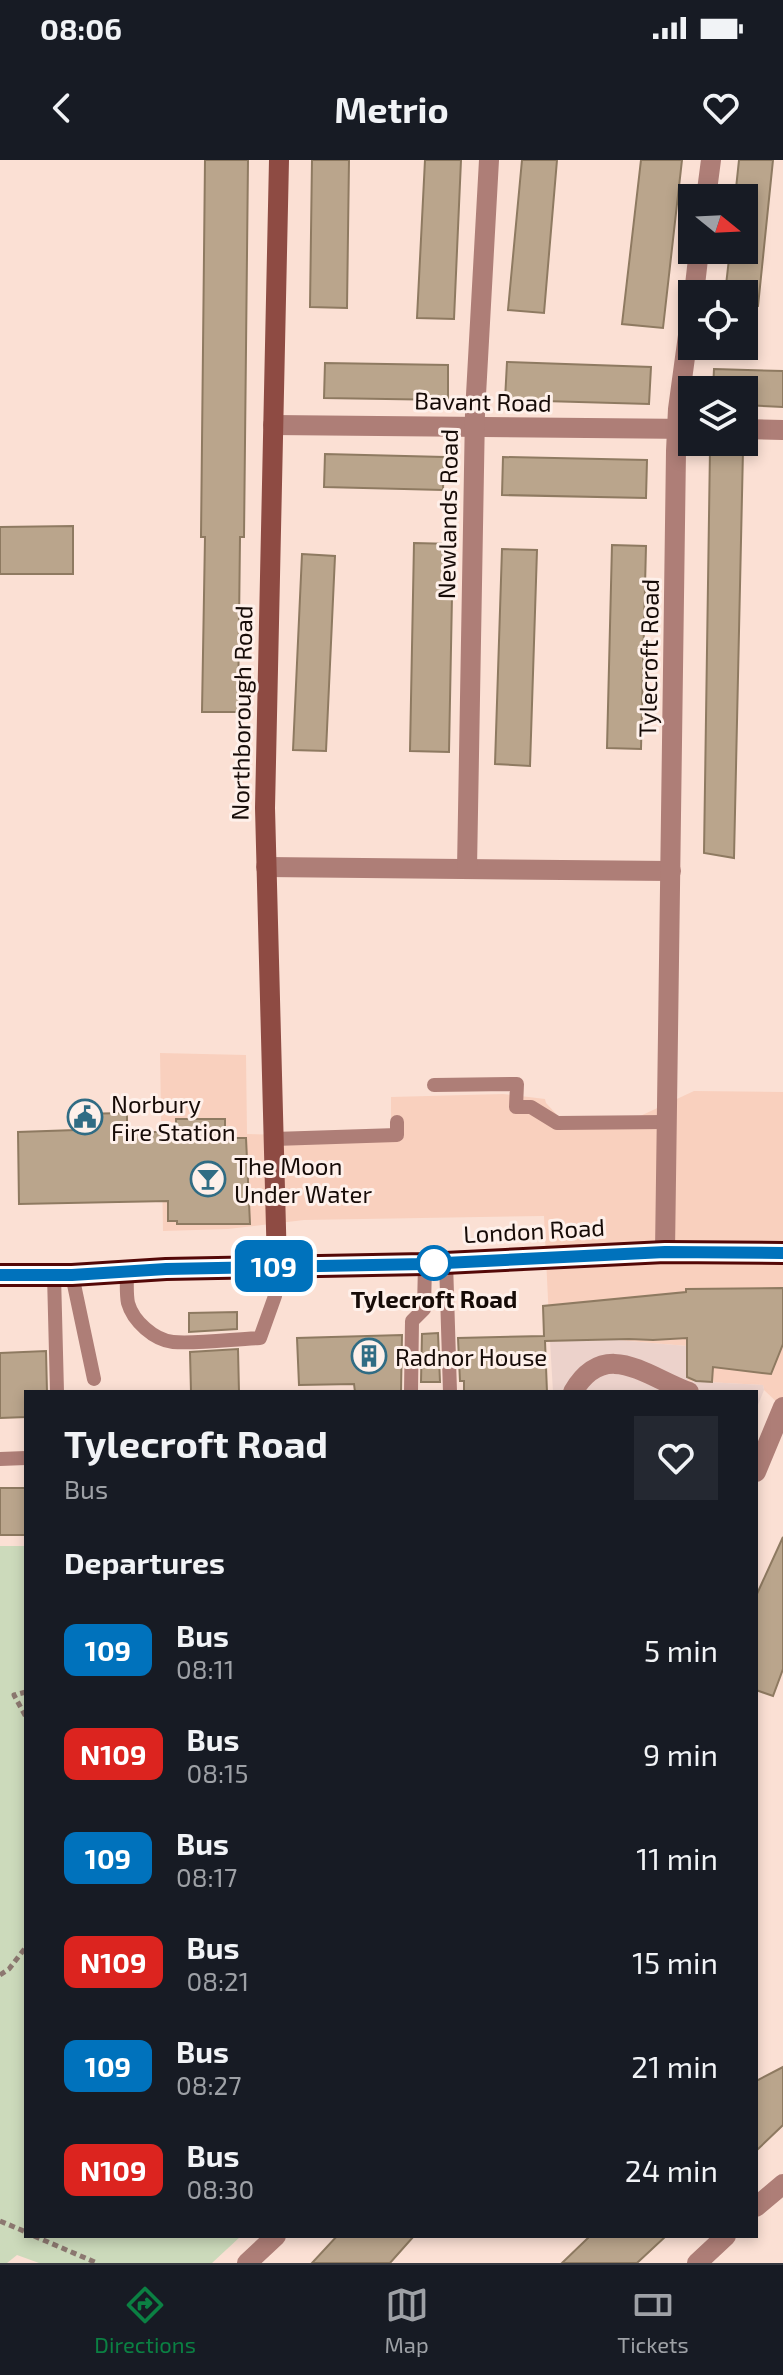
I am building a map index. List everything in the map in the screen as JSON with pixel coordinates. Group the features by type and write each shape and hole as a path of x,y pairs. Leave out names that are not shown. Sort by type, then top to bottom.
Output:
{"highway":[{"name":"London Road","path":"0,1275 435,1263 665,1252 783,1253"}],"street":[{"name":"Northborough Road","path":"277,1266 266,867 267,672 279,160"},
{"name":"Newlands Road","path":"467,869 474,426 489,160"},
{"path":"708,184 711,160"},
{"name":"Bavant Road","path":"273,425 678,429"},
{"path":"758,429 783,430"},
{"name":"Tylecroft Road","path":"665,1252 671,871 683,456"},
{"path":"266,867 671,871"},
{"path":"574,1390 589,1373 600,1366 614,1363 639,1368 685,1390"},
{"path":"758,1465 771,1416"},
{"path":"758,2205 783,2184"},
{"path":"247,2263 274,2238"},
{"path":"697,2263 724,2238"}],"lane":[{"path":"434,1085 517,1084 516,1107 531,1107 557,1123 666,1122"},
{"path":"274,1139 397,1135 397,1122"},
{"path":"411,1390 412,1321 424,1309 435,1263"},
{"path":"435,1263 450,1390"},
{"path":"127,1272 128,1303 133,1312 142,1326 171,1342 260,1338 275,1296 277,1266"},
{"path":"63,1275 94,1379"},
{"path":"57,1390 63,1275"},
{"path":"0,1459 24,1458"}],"path":[{"path":"24,1692 14,1695 24,1713"},
{"path":"0,1975 9,1969 24,1950"},
{"path":"0,2221 24,2231"},
{"path":"39,2238 97,2263"}],"shaded area":[{"path":"160,1053 246,1055 247,1134 299,1135 391,1130 391,1097 503,1094 545,1099 558,1116 638,1117 694,1091 783,1092 783,1408 764,1390 763,1385 687,1381 687,1346 617,1340 550,1341 544,1216 304,1220 228,1229 163,1231"},
{"path":"617,1340 687,1346 688,1381 763,1385 764,1390 758,1405 758,1390 553,1390 550,1341"}],"green space":[{"path":"0,1546 24,1546 24,2238 239,2238 212,2263 39,2263 17,2255 7,2263 0,2263"}],"building":[{"path":"205,160 248,160 244,537 240,537 238,712 202,712"},
{"path":"312,160 349,160 347,308 310,307"},
{"path":"425,160 461,160 454,319 417,318"},
{"path":"522,160 557,160 544,313 508,310"},
{"path":"641,160 682,160 663,328 622,324"},
{"path":"739,160 773,160 758,306 758,280 727,280 728,264 758,264 758,184 736,184"},
{"path":"507,362 651,367 649,404 505,400"},
{"path":"325,363 448,365 448,400 324,398"},
{"path":"714,369 783,371 783,407 758,406 758,376 714,376"},
{"path":"325,454 444,457 443,490 324,487"},
{"path":"710,456 743,456 734,858 704,853"},
{"path":"503,457 647,460 646,498 502,495"},
{"path":"73,526 73,574 0,574 0,527"},
{"path":"414,543 453,544 449,752 410,751"},
{"path":"612,545 646,546 641,749 607,748"},
{"path":"502,549 537,550 530,766 495,764"},
{"path":"302,554 335,556 326,751 293,750"},
{"path":"127,1113 127,1132 168,1132 168,1124 176,1125 176,1119 225,1119 225,1138 246,1138 250,1224 177,1224 177,1221 168,1221 168,1201 19,1204 18,1132 76,1130 76,1114"},
{"path":"783,1288 783,1344 771,1374 713,1367 712,1382 696,1381 687,1377 687,1338 629,1339 545,1341 547,1390 464,1390 464,1381 460,1381 458,1338 544,1336 543,1306 686,1292 686,1289"},
{"path":"237,1312 237,1329 189,1332 189,1313"},
{"path":"438,1333 440,1382 421,1382 422,1334"},
{"name":"Radnor House","path":"402,1335 401,1390 355,1390 354,1384 299,1385 297,1338"},
{"path":"238,1349 239,1390 191,1390 190,1352"},
{"path":"46,1351 47,1390 24,1390 24,1417 0,1418 0,1353"},
{"path":"0,1488 24,1488 24,1535 0,1535"},
{"path":"783,1537 783,1669 773,1696 758,1691 758,1592"},
{"path":"783,2067 783,2125 758,2149 758,2080"},
{"path":"335,2238 412,2238 390,2263 312,2263"},
{"path":"588,2238 664,2238 637,2263 562,2263"}],"bus line":[{"name":"109","path":"0,1275 425,1264 665,1252 783,1253"}],"place":[{"name":"Norbury Fire Station","path":"85,1117"},
{"name":"The Moon Under Water","path":"208,1179"},
{"name":"Tylecroft Road","path":"434,1263"},
{"name":"Radnor House","path":"369,1356"}]}
